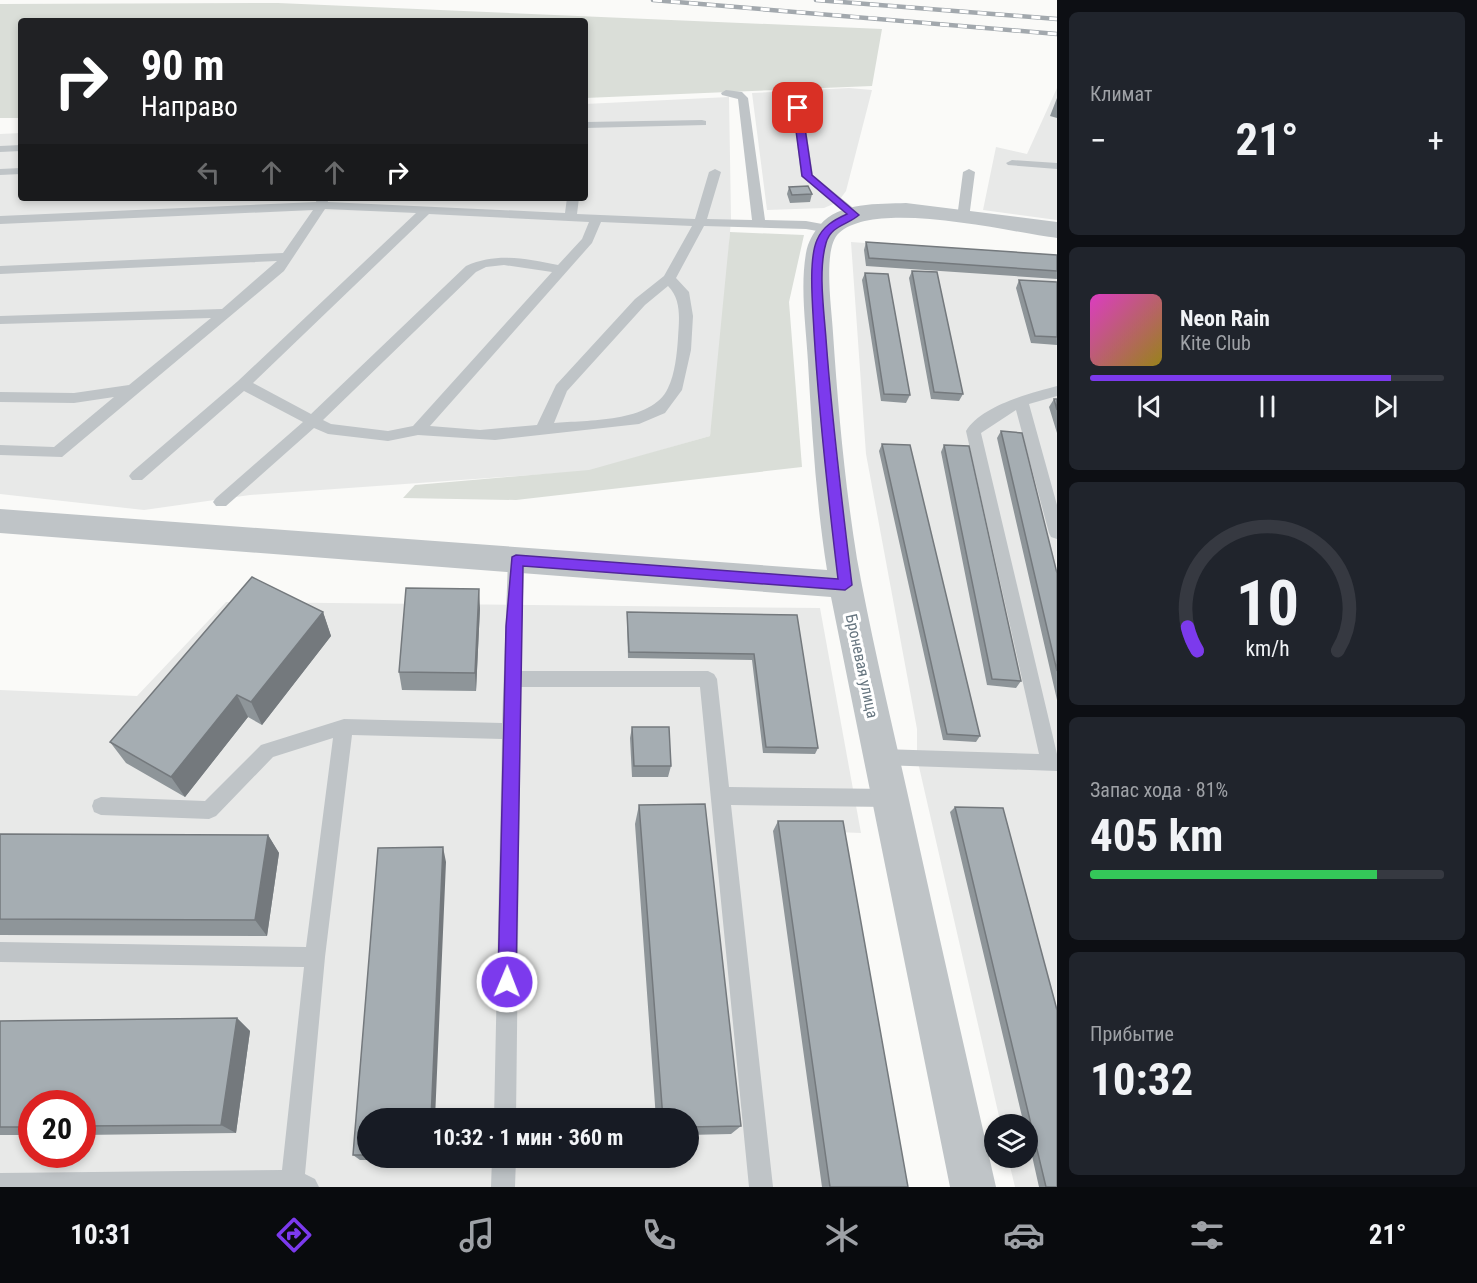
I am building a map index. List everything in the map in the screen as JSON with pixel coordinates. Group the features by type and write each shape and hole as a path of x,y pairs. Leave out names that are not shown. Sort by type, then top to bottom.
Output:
{"street":[{"path":"842,222 875,210 904,209 1057,230"},
{"name":"Броневая улица","path":"842,222 821,242 818,304 826,433 845,585 973,1187"},
{"path":"0,521 845,585"}],"lane":[{"path":"726,93 738,94 743,98 759,224"},
{"path":"798,108 807,176 842,222"},
{"path":"588,125 702,123"},
{"path":"0,149 18,148"},
{"path":"1012,163 1057,166"},
{"path":"0,172 18,171"},
{"path":"542,430 551,416 561,389 640,302 669,279 700,223 715,172"},
{"path":"963,218 969,172"},
{"path":"486,213 488,201"},
{"path":"572,217 573,201"},
{"path":"0,220 322,202 426,210 700,223 806,225 842,222"},
{"path":"0,450 57,453 279,268 322,202"},
{"path":"137,477 243,384 426,210"},
{"path":"418,430 588,240 597,218"},
{"path":"0,270 286,257"},
{"path":"221,502 314,421 471,269 484,262 501,259 561,270"},
{"path":"243,384 328,429 388,436 418,430 464,436 511,436 542,430 634,420 660,410 675,390 684,350 686,316 682,292 669,279"},
{"path":"0,320 225,313"},
{"path":"0,397 74,398 133,390"},
{"path":"881,757 1053,763 973,431 990,416 1021,402 1057,391"},
{"path":"1021,402 1057,533"},
{"path":"505,1108 516,560"},
{"path":"512,679 708,679 761,1187"},
{"path":"101,806 209,810 267,751 344,727 511,731"},
{"path":"0,1185 297,1185 315,957 344,727"},
{"path":"721,796 890,798"},
{"path":"0,952 315,957"},
{"path":"503,1187 504,1168"}],"shaded area":[{"path":"278,3 882,29 872,86 588,98 588,18 18,18 18,118 0,118 0,4"},
{"path":"849,88 872,90 846,191 838,202 824,208 767,210 752,93"},
{"path":"1057,88 1057,220 983,210 996,147 1027,154"},
{"path":"729,97 731,218 721,361 710,436 589,471 250,495 144,510 0,494 0,134 18,133 18,201 588,201 588,104"},
{"path":"730,232 804,235 789,302 802,467 516,500 403,498 415,485 589,470 710,436"},
{"path":"851,242 1057,257 1057,1187 1015,1187 1010,1168 1038,1168 1038,1114 998,1114 917,758 917,729 866,454"},
{"path":"226,602 820,608 861,833 836,832 897,1187 0,1187 0,690 137,696"}],"building":[{"path":"808,186 812,194 792,195 789,187"},
{"path":"866,242 1057,255 1057,271 869,258"},
{"path":"912,271 937,272 963,394 934,392"},
{"path":"865,273 888,274 910,395 884,394"},
{"path":"1019,280 1057,282 1057,337 1035,336"},
{"path":"1001,431 1022,433 1057,573 1057,671"},
{"path":"882,444 910,445 980,736 947,734"},
{"path":"944,445 969,446 1021,681 992,679"},
{"path":"252,577 323,612 251,702 237,695 171,777 110,742"},
{"path":"406,588 479,589 475,673 399,672"},
{"path":"627,612 797,615 818,748 766,747 754,654 629,652"},
{"path":"632,727 669,727 671,766 634,766"},
{"path":"705,804 741,1126 699,1127 699,1108 662,1108 639,805"},
{"path":"955,807 1003,808 1057,1010 1057,1187 1046,1187 1038,1154 1038,1114 1029,1114"},
{"path":"778,821 843,821 908,1187 830,1187"},
{"path":"0,834 268,835 255,920 0,919"},
{"path":"443,847 431,1108 357,1108 357,1155 353,1155 378,848"},
{"path":"237,1018 221,1125 96,1126 96,1090 18,1090 18,1127 0,1127 0,1021"}],"railway":[{"path":"653,0 1057,34"},
{"path":"816,0 1057,19"}],"route":[{"path":"507,982 513,606 516,560 845,585 826,433 818,304 819,257 821,242 829,229 839,221 854,215 807,176 798,108"}]}
